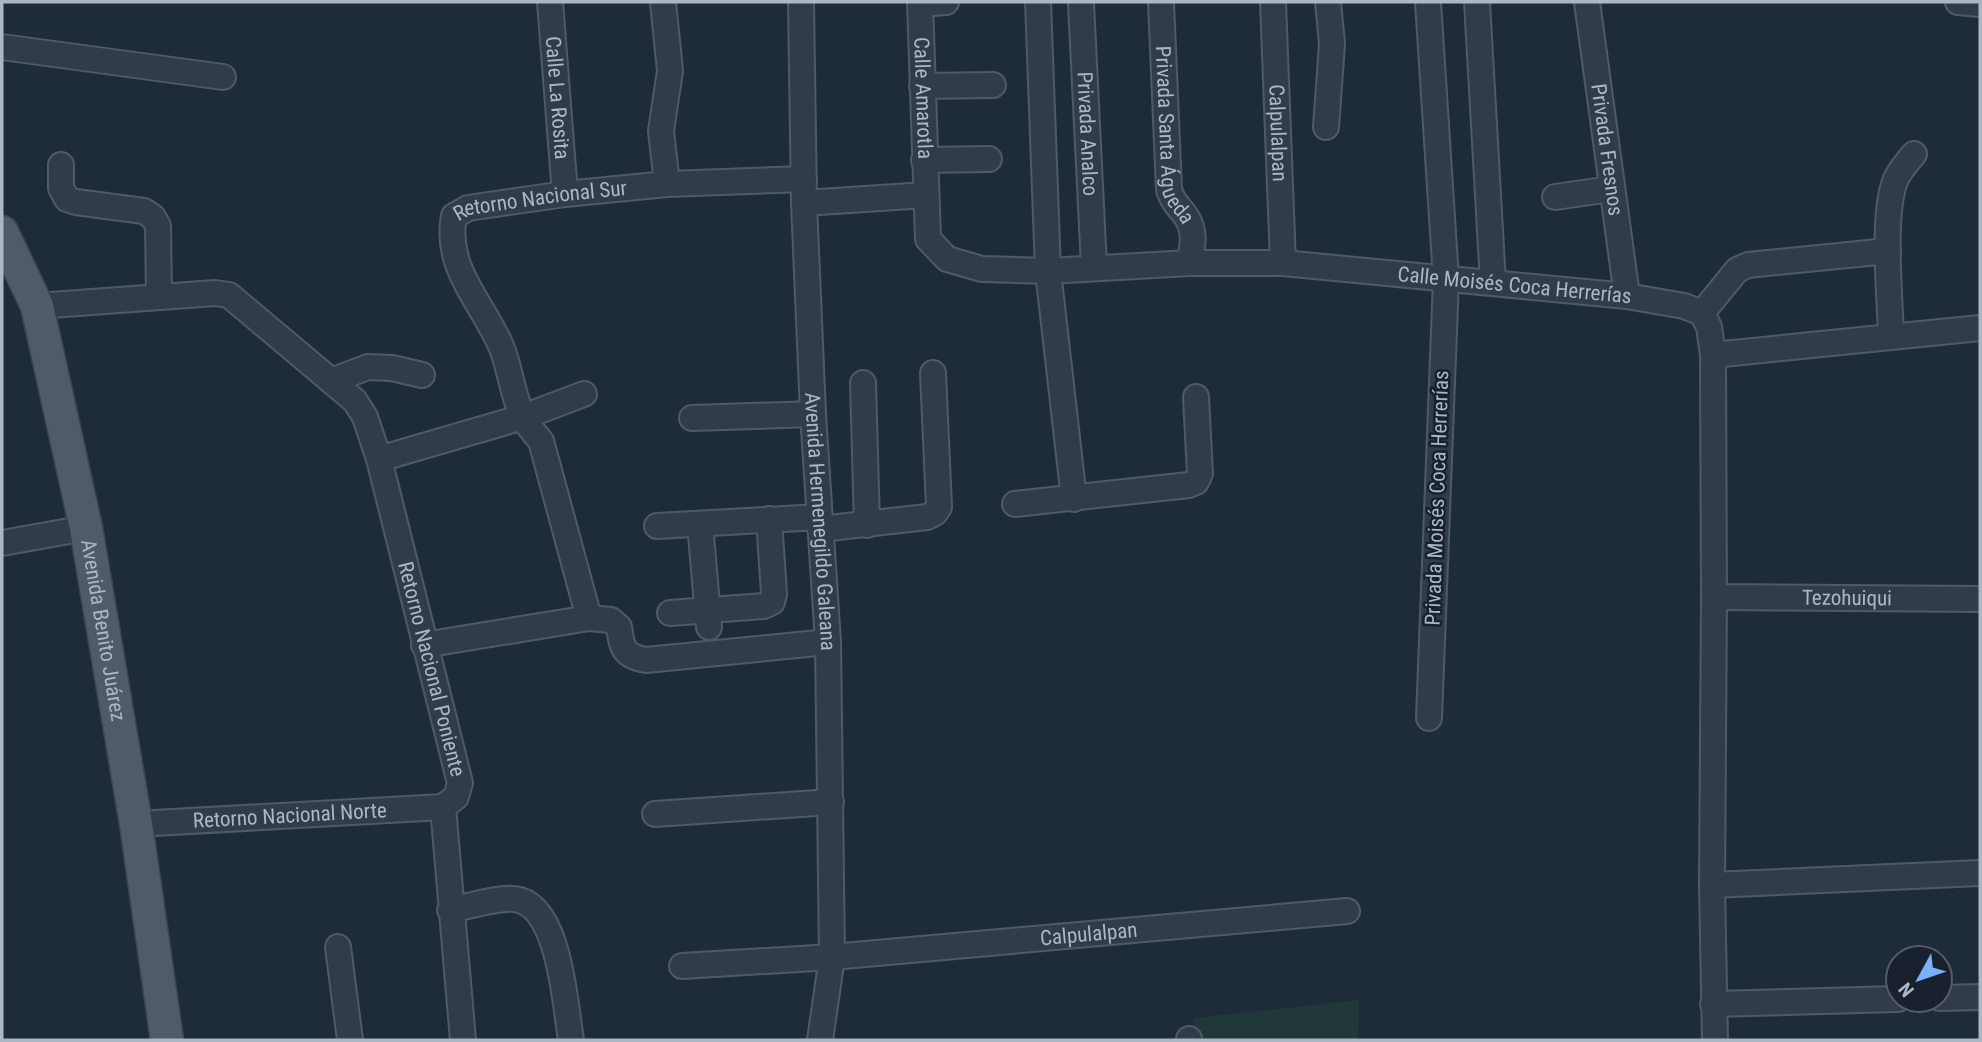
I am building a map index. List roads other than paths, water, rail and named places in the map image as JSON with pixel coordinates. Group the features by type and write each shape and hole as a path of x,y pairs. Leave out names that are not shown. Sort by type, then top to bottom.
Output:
{"main road":[{"name":"Avenida Benito Juárez","path":"2,232 37,306 86,528 136,824 167,1040"}],"street":[{"name":"Calle La Rosita","path":"550,2 565,194"},
{"path":"663,2 670,71 662,131 667,184"},
{"name":"Avenida Hermenegildo Galeana","path":"801,2 804,191 813,414 828,642 831,802 832,957 820,1040"},
{"path":"920,3 946,2"},
{"path":"1038,2 1048,271 1074,499"},
{"name":"Privada Santa Águeda","path":"1161,2 1170,190 1174,204 1187,216 1193,232 1190,263"},
{"name":"Calpulalpan","path":"1273,2 1283,264"},
{"path":"1326,127 1332,44 1328,2"},
{"name":"Privada Moisés Coca Herrerías","path":"1429,2 1446,279 1429,718"},
{"path":"1477,2 1493,283"},
{"name":"Privada Fresnos","path":"1587,2 1627,296"},
{"path":"1958,2 1980,4"},
{"name":"Calle Amarotla","path":"920,3 926,195"},
{"name":"Privada Analco","path":"1082,3 1094,267"},
{"path":"2,47 223,77"},
{"path":"922,86 993,85"},
{"path":"1891,336 1888,251 1890,199 1897,177 1914,155"},
{"path":"924,160 989,159"},
{"path":"61,165 61,188 66,199 144,211 153,216 158,226 159,297"},
{"name":"Retorno Nacional Sur","path":"589,618 541,441 523,417 502,347 468,290 461,273 451,233 454,215 468,208 565,194 667,184 804,191"},
{"path":"1555,197 1611,188"},
{"path":"804,191 926,195"},
{"name":"Calle Moisés Coca Herrerías","path":"926,195 928,239 947,259 982,269 1048,271 1190,263 1283,264 1627,296 1685,306 1702,313"},
{"path":"1715,1040 1712,885 1713,355 1709,327 1702,313 1737,271 1748,265 1888,251"},
{"name":"Retorno Nacional Poniente","path":"37,306 215,293 229,295 355,401 365,417 379,459 460,783 456,797 443,807 463,1040"},
{"path":"1713,355 1980,328"},
{"path":"331,381 368,367 392,368 422,375"},
{"path":"657,526 769,519 867,525 927,517 939,507 933,373"},
{"path":"863,383 867,525"},
{"path":"379,459 523,417 584,394"},
{"path":"1016,504 1189,485 1196,481 1200,474 1196,397"},
{"path":"692,418 813,414"},
{"path":"670,613 708,619 772,602 774,594 769,519"},
{"path":"700,524 708,619"},
{"path":"2,543 86,528"},
{"name":"Tezohuiqui","path":"1714,597 1980,599"},
{"path":"424,645 589,618 611,620 619,627 622,646 632,657 646,660 828,642"},
{"path":"655,814 831,802"},
{"name":"Retorno Nacional Norte","path":"136,824 443,807"},
{"path":"1712,885 1980,873"},
{"path":"450,910 513,898 528,903 540,917 554,942 571,1040"},
{"name":"Calpulalpan","path":"682,966 832,957 1347,911"},
{"path":"338,947 350,1040"},
{"path":"1954,998 1980,997"},
{"path":"1713,1004 1884,999"}]}
